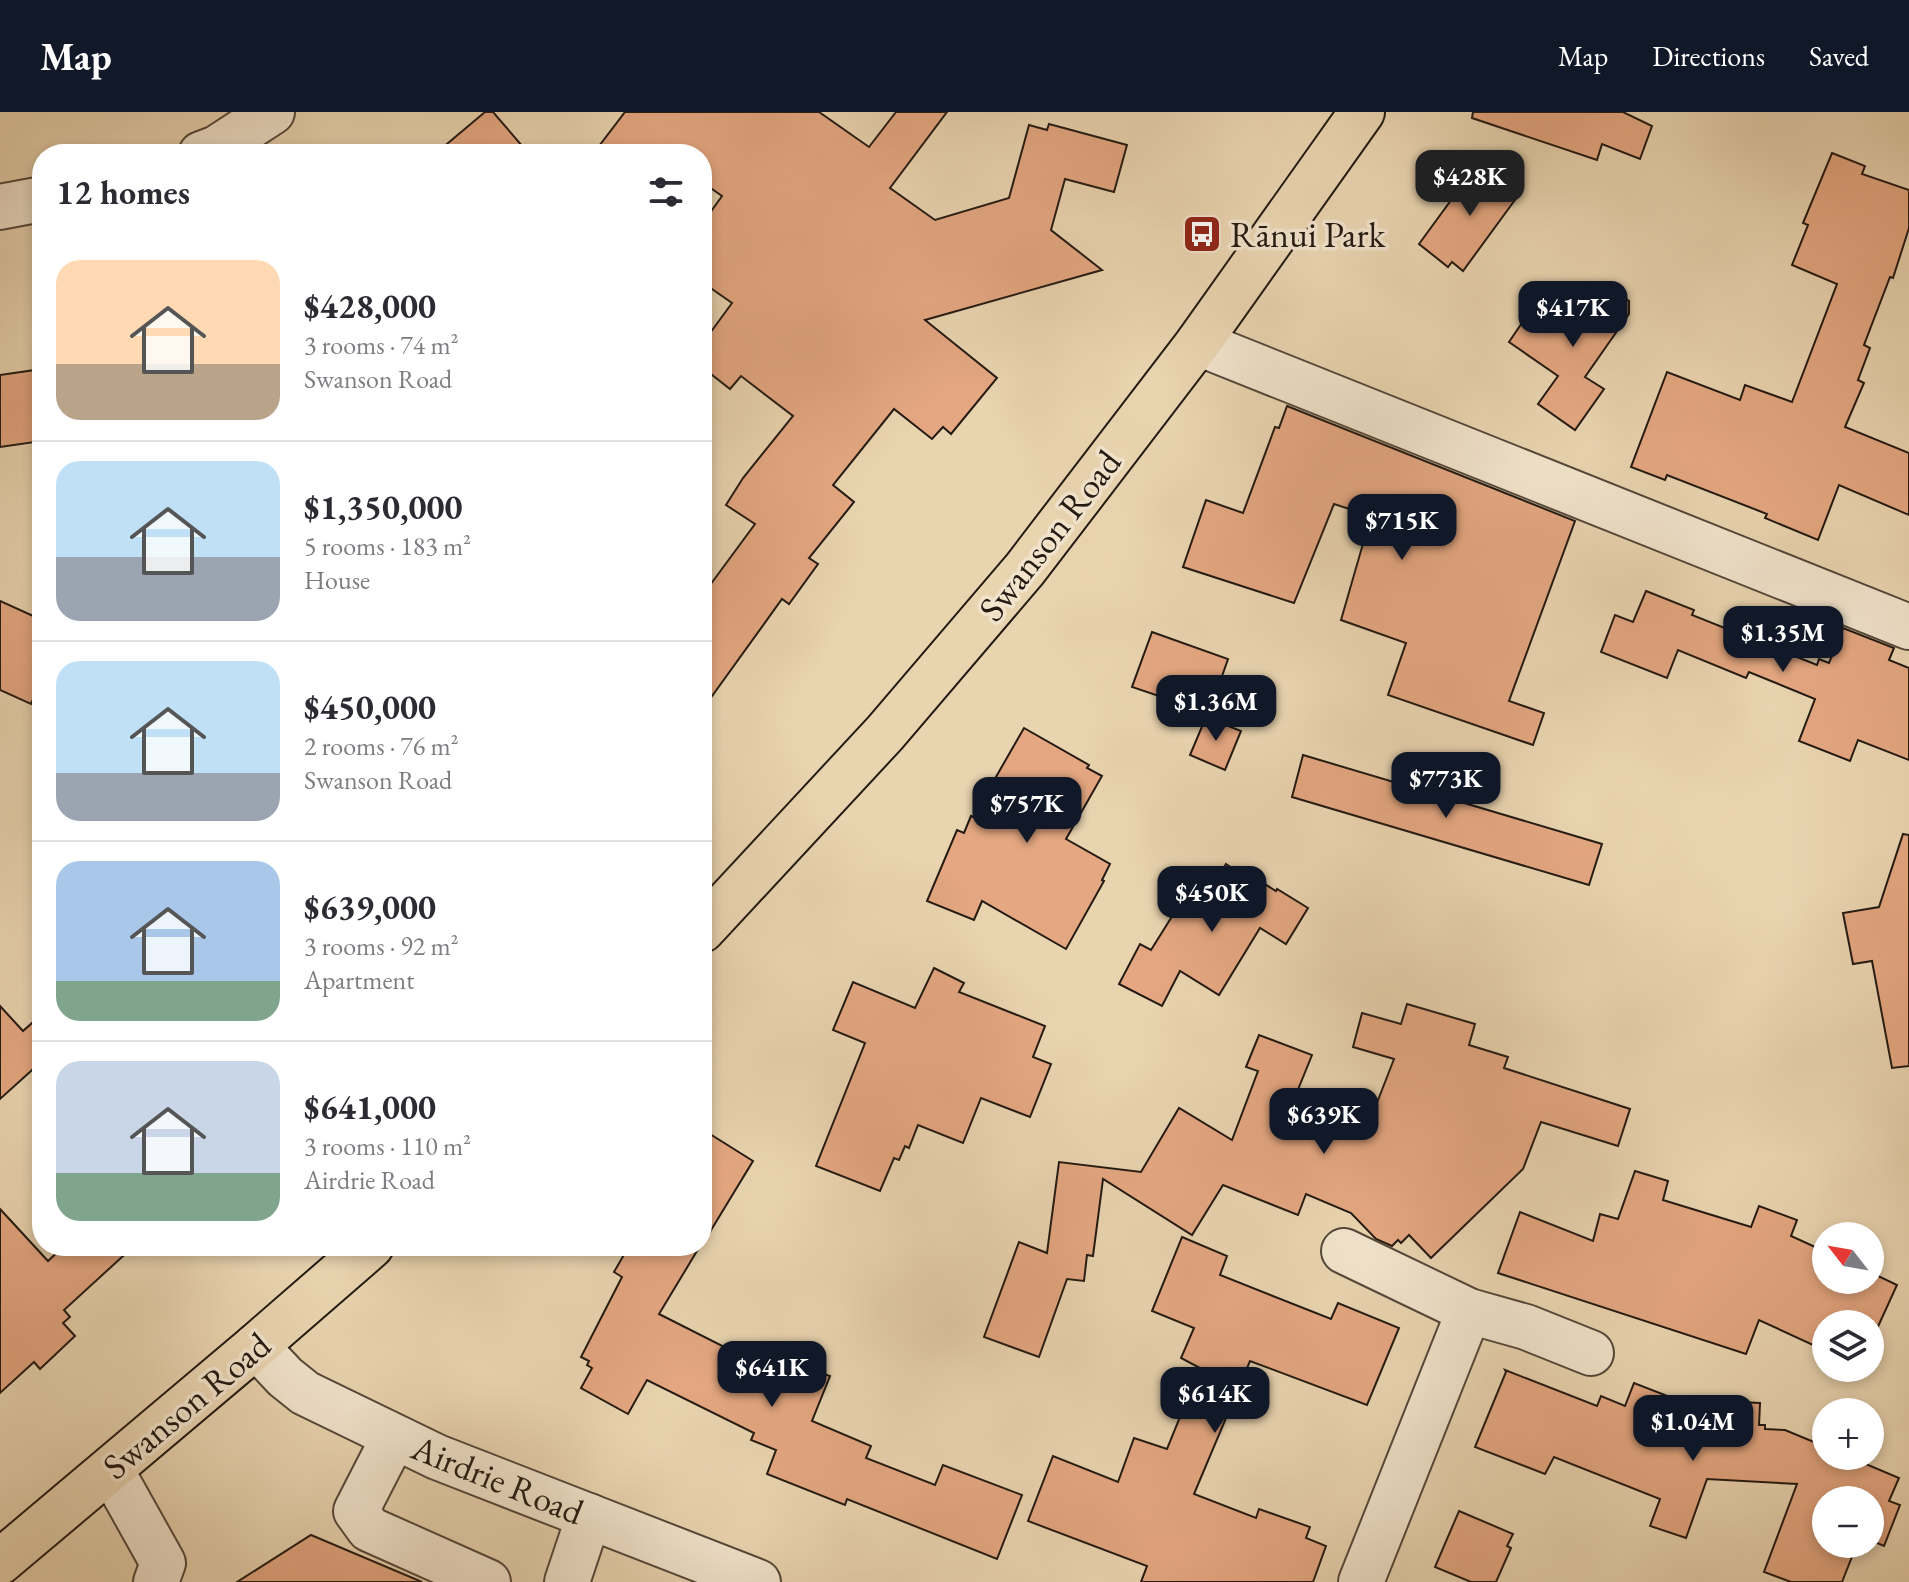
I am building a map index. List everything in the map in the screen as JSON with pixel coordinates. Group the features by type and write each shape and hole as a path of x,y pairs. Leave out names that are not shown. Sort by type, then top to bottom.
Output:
{"main road":[{"name":"Swanson Road","path":"712,919 885,733 1063,520 1198,343 1362,112"},
{"name":"Swanson Road","path":"0,1562 360,1256"}],"street":[{"path":"223,144 272,112"},
{"path":"0,207 32,201"},
{"path":"1198,343 1909,627"},
{"path":"1344,1251 1469,1311 1526,1327 1591,1353"},
{"path":"1361,1582 1469,1311"},
{"name":"Airdrie Road","path":"256,1346 305,1393 394,1437 437,1457 758,1582"},
{"path":"394,1437 356,1511 369,1529 488,1582"},
{"path":"111,1470 163,1563 156,1582"},
{"path":"567,1582 589,1516"}],"building":[{"path":"485,112 493,112 520,144 447,144"},
{"path":"625,112 819,112 869,147 896,112 947,112 890,188 935,220 1009,198 1029,125 1047,130 1049,124 1127,145 1114,192 1065,179 1051,230 1102,270 925,320 997,378 951,434 943,427 932,439 894,409 833,485 854,502 809,558 818,564 789,604 782,599 712,696 712,582 755,524 726,505 743,478 793,416 741,376 730,389 712,375 712,330 732,303 712,289 712,210 722,196 712,189 712,144 601,144"},
{"path":"1473,112 1623,112 1652,126 1640,159 1602,144 1597,160 1472,118"},
{"path":"1832,153 1865,166 1862,174 1909,190 1909,228 1893,278 1890,277 1864,345 1870,348 1858,380 1864,383 1845,427 1909,453 1909,515 1839,485 1818,540 1765,518 1767,514 1667,475 1665,480 1631,467 1667,372 1740,400 1745,385 1792,402 1837,284 1792,265 1808,225 1803,223"},
{"path":"1479,162 1520,193 1463,271 1452,262 1448,267 1419,244"},
{"path":"1584,286 1599,297 1608,286 1629,301 1629,314 1585,377 1604,389 1575,430 1538,404 1558,376 1509,342 1528,314 1543,324 1556,305 1566,312"},
{"path":"32,370 32,442 0,447 0,375"},
{"path":"1287,406 1575,521 1509,701 1544,713 1533,745 1388,695 1406,643 1341,620 1371,516 1334,504 1294,603 1183,567 1206,500 1243,513 1275,427 1279,428"},
{"path":"1646,591 1694,610 1692,615 1817,665 1819,659 1829,663 1843,628 1894,648 1889,660 1909,668 1909,760 1858,740 1850,761 1799,741 1815,699 1749,672 1746,678 1678,650 1667,678 1601,652 1615,615 1633,622"},
{"path":"0,601 32,615 32,702 31,704 0,690"},
{"path":"1152,632 1228,659 1209,713 1132,687"},
{"path":"1206,717 1241,731 1225,770 1190,755"},
{"path":"1024,728 1089,765 1087,768 1102,776 1066,839 1110,864 1104,881 1066,949 982,901 974,920 927,901 957,830 964,833"},
{"path":"1303,755 1602,844 1589,885 1292,797"},
{"path":"1903,834 1909,835 1909,1066 1892,1068 1872,961 1853,964 1843,913 1879,907"},
{"path":"1226,864 1235,870 1237,867 1308,908 1286,944 1260,928 1219,995 1180,971 1162,1006 1119,984 1140,944 1151,950 1198,875 1213,885"},
{"path":"934,968 964,983 959,992 1045,1026 1033,1057 1051,1064 1030,1117 981,1098 963,1143 918,1125 909,1148 905,1146 899,1160 894,1158 880,1191 816,1166 865,1043 833,1030 853,982 915,1008"},
{"path":"1407,1004 1475,1024 1469,1045 1508,1057 1504,1068 1630,1109 1618,1146 1541,1122 1523,1169 1431,1258 1409,1235 1392,1246 1376,1239 1351,1213 1306,1194 1298,1215 1223,1185 1192,1235 1103,1179 1093,1256 1087,1255 1084,1281 1067,1279 1039,1357 984,1337 1019,1242 1047,1253 1059,1162 1141,1172 1179,1108 1232,1140 1258,1071 1246,1067 1259,1035 1312,1055 1293,1102 1366,1131 1394,1059 1353,1047 1362,1013 1401,1024"},
{"path":"0,1006 23,1031 32,1023 32,1070 0,1099"},
{"path":"712,1135 753,1161 712,1229"},
{"path":"1635,1171 1668,1181 1663,1200 1751,1227 1759,1206 1797,1220 1791,1236 1812,1246 1812,1294 1884,1294 1884,1279 1897,1285 1884,1313 1884,1310 1812,1310 1812,1345 1759,1320 1746,1354 1498,1273 1520,1212 1593,1241 1600,1214 1618,1219"},
{"path":"0,1209 32,1244 32,1256 43,1256 48,1261 53,1256 123,1256 64,1310 70,1317 63,1323 75,1336 40,1369 34,1362 0,1393"},
{"path":"1182,1237 1227,1256 1220,1275 1331,1319 1338,1303 1399,1328 1367,1405 1250,1361 1194,1494 1256,1518 1259,1509 1310,1527 1306,1538 1326,1546 1313,1582 1141,1582 1147,1566 1028,1521 1053,1456 1118,1482 1134,1438 1167,1449 1200,1368 1181,1358 1194,1328 1152,1311"},
{"path":"623,1256 694,1256 659,1314 738,1354 744,1344 830,1376 812,1421 871,1446 866,1458 935,1485 943,1465 1022,1495 997,1559 847,1499 845,1505 767,1474 776,1450 751,1440 754,1433 647,1380 628,1414 581,1388 592,1368 587,1365 589,1361 581,1357 622,1277 614,1272"},
{"path":"1506,1372 1597,1406 1601,1396 1625,1406 1634,1383 1675,1399 1760,1403 1759,1425 1765,1425 1765,1429 1785,1430 1812,1441 1812,1470 1880,1470 1899,1478 1889,1501 1900,1505 1884,1546 1884,1486 1812,1486 1812,1558 1851,1558 1842,1582 1791,1582 1764,1572 1797,1484 1707,1479 1686,1538 1650,1526 1660,1499 1554,1457 1545,1474 1475,1447"},
{"path":"1459,1511 1513,1534 1507,1546 1511,1548 1496,1582 1471,1582 1435,1567"},
{"path":"311,1535 422,1582 237,1582"}],"place":[{"name":"Rānui Park","path":"1202,234"}]}
